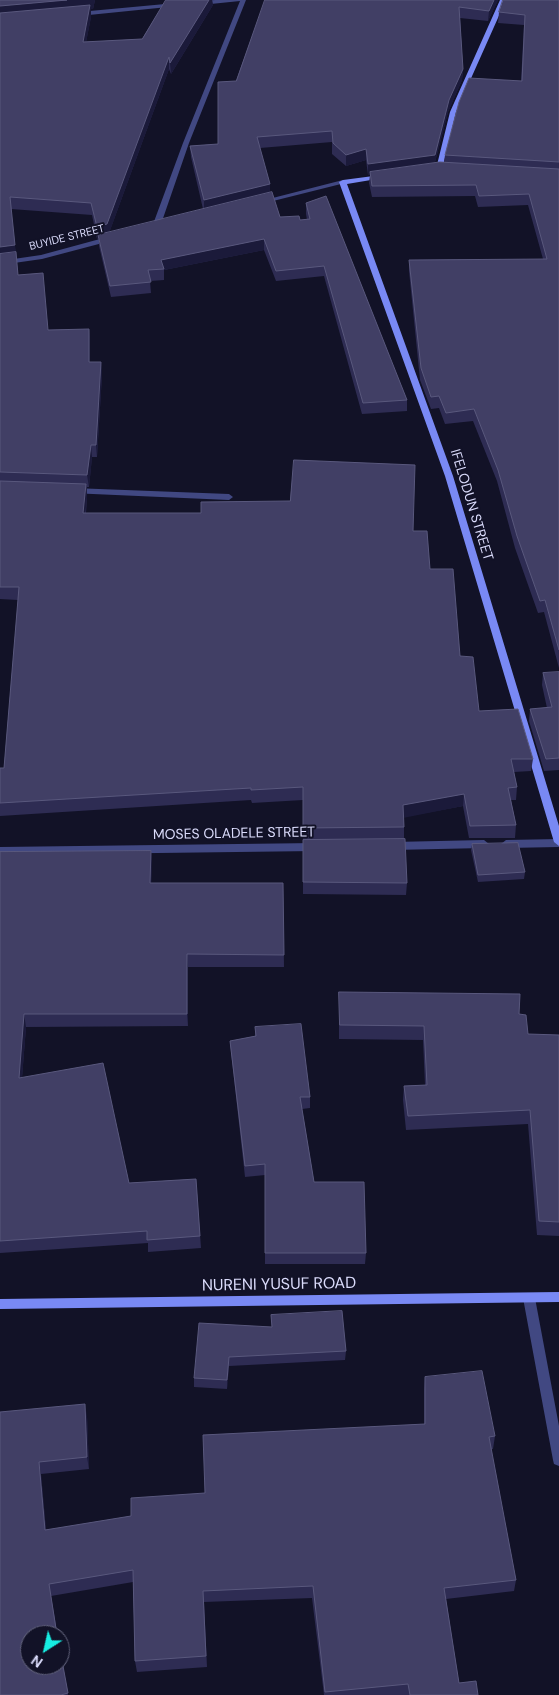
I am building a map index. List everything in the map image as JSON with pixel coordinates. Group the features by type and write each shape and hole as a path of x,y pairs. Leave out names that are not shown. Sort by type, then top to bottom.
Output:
{"street":[{"path":"197,4 237,0"},
{"path":"156,227 186,143 243,0"},
{"path":"439,170 453,112 503,0"},
{"path":"69,15 188,4"},
{"path":"429,172 448,171"},
{"path":"249,204 343,182 391,176"},
{"name":"IFELODUN STREET","path":"343,182 449,476 559,842"},
{"path":"146,229 165,225"},
{"name":"BUYIDE STREET","path":"0,263 42,256 118,237"},
{"path":"60,491 229,496"},
{"path":"382,846 559,842"},
{"name":"MOSES OLADELE STREET","path":"0,851 323,847"},
{"name":"NURENI YUSUF ROAD","path":"0,1304 559,1297"},
{"path":"530,1298 559,1460"}],"building":[{"path":"0,0 67,0 0,6"},
{"path":"166,0 209,0 170,63 169,57 107,224 97,227 91,203 10,197 15,245 0,247 0,13 90,5 83,42 142,39"},
{"path":"265,0 494,0 489,11 459,7 463,69 449,100 435,155 368,164 366,149 346,155 333,143 332,131 257,137 270,184 204,200 190,146 218,144 218,82 236,81"},
{"path":"503,0 559,0 559,162 445,155 459,102 469,78 522,81 525,15 499,12"},
{"path":"440,162 559,169 559,650 545,600 540,601 517,536 498,470 474,409 446,413 439,396 431,397 421,368 409,260 547,259 529,194 479,196 476,185 372,186 370,172"},
{"path":"272,192 280,217 299,216 300,220 310,219 306,203 326,196 407,400 363,403 324,266 276,271 264,239 161,260 164,269 148,270 151,282 110,286 98,235"},
{"path":"16,252 18,275 43,273 48,330 89,329 89,362 101,362 96,445 91,445 87,475 0,472 0,254"},
{"path":"294,460 415,465 413,531 427,531 430,569 453,569 460,656 473,657 479,711 518,709 533,759 511,759 517,787 508,788 516,825 470,826 464,794 403,805 404,827 303,828 303,787 251,790 251,788 0,803 0,768 4,768 19,587 0,587 0,481 86,484 83,513 201,513 201,502 290,501"},
{"path":"559,672 559,758 546,759 530,709 552,707 543,673"},
{"path":"405,839 407,883 303,882 303,840"},
{"path":"518,843 525,872 478,875 472,844"},
{"path":"151,851 150,883 283,883 284,955 187,954 187,1014 24,1014 19,1078 103,1063 129,1183 196,1179 200,1236 147,1240 147,1231 0,1241 0,852"},
{"path":"339,992 520,994 519,1014 526,1015 528,1034 559,1035 559,1222 539,1221 530,1110 408,1116 404,1086 427,1085 424,1026 340,1025"},
{"path":"301,1024 310,1097 300,1097 314,1182 364,1182 366,1253 265,1253 265,1164 245,1166 230,1041 256,1036 255,1027"},
{"path":"342,1311 346,1351 229,1357 227,1380 194,1378 199,1323 272,1327 271,1315"},
{"path":"482,1371 495,1436 489,1437 516,1580 444,1588 459,1683 476,1681 478,1695 410,1695 408,1684 325,1692 313,1586 203,1591 206,1656 135,1661 133,1570 49,1584 55,1625 20,1625 20,1675 65,1675 68,1693 61,1695 0,1695 0,1412 85,1404 87,1457 39,1462 45,1530 131,1516 131,1498 205,1493 203,1435 425,1424 425,1377"}]}
